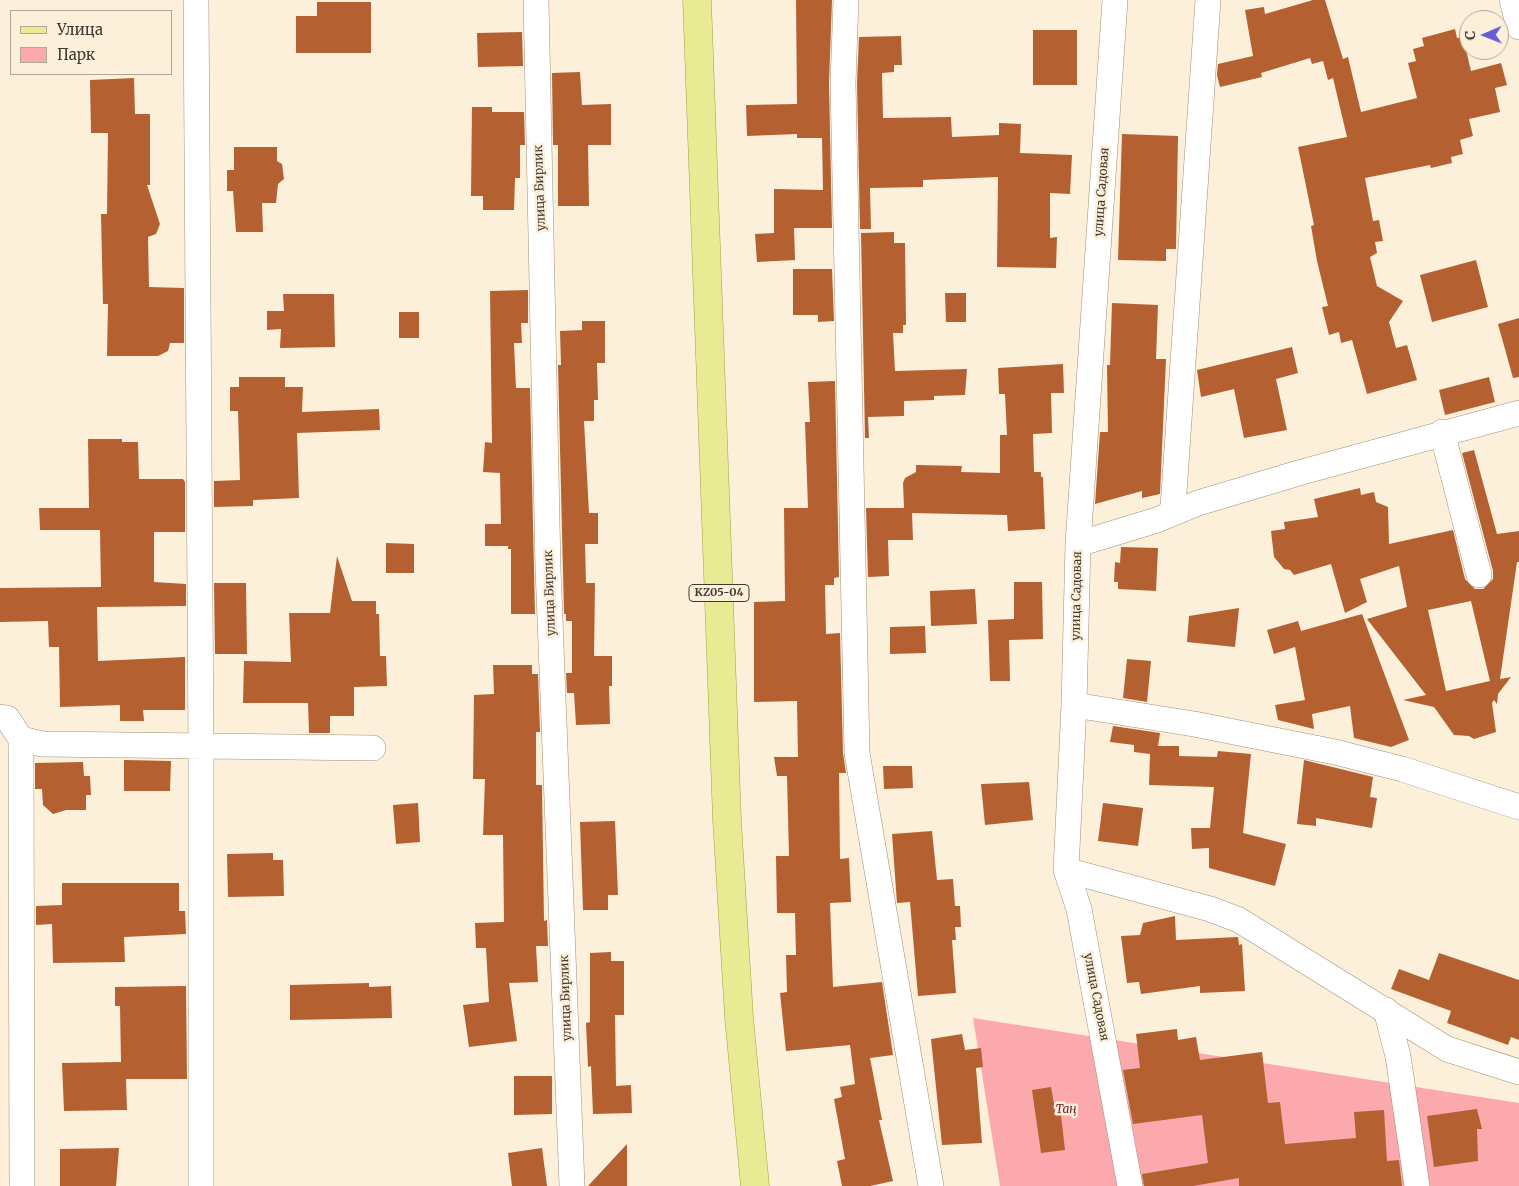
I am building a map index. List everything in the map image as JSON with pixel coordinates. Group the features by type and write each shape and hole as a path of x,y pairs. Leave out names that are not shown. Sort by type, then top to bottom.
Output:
{"main road":[{"name":"KZ05-04","path":"697,0 727,820 739,1017 755,1186"}],"street":[{"path":"196,0 201,746 201,1186"},
{"name":"улица Бирлик","path":"536,0 537,122 542,229 549,578 572,1186"},
{"path":"846,0 843,93 857,753 930,1186"},
{"name":"улица Садовая","path":"1115,0 1078,544 1074,705 1066,870 1083,928 1130,1186"},
{"path":"1169,515 1173,507 1208,0"},
{"path":"1512,0 1519,27"},
{"path":"1078,544 1169,515 1208,500 1442,432 1519,413"},
{"path":"1442,432 1479,575"},
{"path":"1074,705 1194,724 1335,752 1402,769 1519,807"},
{"path":"0,717 7,718 21,739 22,1186"},
{"path":"21,739 42,744 373,748"},
{"path":"1066,870 1210,909 1240,920 1447,1049 1519,1072"},
{"path":"1386,1010 1398,1056 1416,1186"}],"green space":[{"name":"Таң","path":"973,1018 1519,1103 1519,1186 1000,1186"}],"building":[{"path":"796,0 832,0 829,83 832,228 794,228 795,260 757,262 755,234 774,233 774,189 823,190 822,138 797,138 797,134 747,136 746,105 797,104"},
{"path":"1313,0 1325,0 1343,59 1348,57 1361,112 1417,98 1408,63 1416,61 1413,49 1424,46 1422,38 1455,29 1457,38 1459,38 1459,60 1468,60 1471,71 1501,63 1507,85 1495,88 1500,112 1469,119 1473,136 1460,140 1463,154 1451,157 1452,163 1431,168 1430,165 1365,178 1373,221 1379,220 1383,241 1375,242 1377,253 1370,257 1377,286 1403,301 1389,322 1396,348 1407,345 1417,380 1367,394 1352,340 1341,343 1339,332 1329,335 1322,307 1328,306 1317,261 1311,226 1314,225 1298,147 1347,137 1333,78 1328,80 1323,61 1312,64 1310,58 1261,73 1262,77 1220,87 1217,75 1218,64 1253,56 1245,10 1264,7 1265,14"},
{"path":"317,2 371,2 371,53 296,53 296,16 317,16"},
{"path":"1033,30 1077,30 1077,85 1033,85"},
{"path":"522,32 523,66 478,67 477,33"},
{"path":"901,36 902,65 894,65 894,72 882,73 883,118 951,117 952,137 999,135 999,123 1021,124 1020,153 1072,155 1070,194 1050,193 1050,238 1057,237 1056,268 997,267 998,177 923,180 923,187 870,188 871,229 860,229 857,83 859,37"},
{"path":"580,72 582,105 611,104 611,145 588,145 589,206 558,206 558,145 553,145 552,73"},
{"path":"134,78 135,114 150,114 150,185 147,185 160,224 156,234 148,237 149,287 184,288 184,343 170,343 168,351 158,356 107,356 108,304 103,304 101,214 107,214 108,133 91,133 90,80"},
{"path":"472,107 492,107 492,112 524,112 525,145 520,145 520,178 515,178 514,210 483,210 483,196 471,196"},
{"path":"1122,134 1178,136 1176,249 1166,249 1166,261 1118,260"},
{"path":"234,147 277,147 277,161 282,164 284,179 278,184 276,203 262,203 263,232 236,232 233,191 227,191 227,170 234,170"},
{"path":"894,232 894,243 905,243 906,325 903,325 903,333 893,333 895,371 967,369 965,395 934,396 934,400 904,401 904,416 868,417 869,438 865,438 861,233"},
{"path":"1476,260 1488,307 1432,322 1420,275"},
{"path":"793,269 832,269 834,321 818,322 818,315 793,315"},
{"path":"528,290 528,323 521,323 522,343 514,343 516,388 530,388 535,614 511,614 511,549 508,549 508,546 485,546 485,524 501,524 500,473 483,472 485,442 492,443 490,291"},
{"path":"945,293 966,293 966,322 946,322"},
{"path":"283,294 334,294 335,347 280,348 281,329 267,330 267,311 284,311"},
{"path":"1112,303 1158,305 1156,359 1166,359 1160,494 1142,498 1142,491 1095,504 1100,432 1108,432 1107,365 1110,365"},
{"path":"399,312 419,312 419,338 399,338"},
{"path":"1519,318 1519,377 1513,378 1498,324"},
{"path":"582,321 605,321 605,363 597,363 598,400 594,400 594,421 584,421 589,513 598,513 598,544 585,544 586,583 595,583 594,656 612,656 612,686 609,686 610,724 576,725 574,693 567,693 566,673 572,673 572,621 566,621 566,614 564,614 558,365 561,365 560,331 582,330"},
{"path":"1292,347 1298,373 1276,379 1287,430 1244,438 1234,389 1201,397 1197,370"},
{"path":"1063,364 1064,393 1051,393 1052,433 1033,434 1034,472 1041,472 1041,477 1043,477 1045,529 1008,531 1007,515 912,513 913,540 888,540 889,576 868,577 866,508 904,508 903,483 905,478 916,472 916,465 962,466 961,472 1000,473 1000,435 1007,435 1005,394 999,394 998,368"},
{"path":"239,377 285,377 285,387 303,387 302,412 379,409 380,430 297,433 299,498 253,500 253,506 214,507 214,481 240,480 238,411 230,411 230,387 239,387"},
{"path":"1489,377 1495,402 1445,415 1439,390"},
{"path":"835,381 839,577 834,578 834,585 825,585 826,634 840,633 843,753 846,773 839,773 840,859 849,858 851,902 830,903 833,987 882,982 893,1055 870,1058 882,1120 879,1120 893,1181 870,1186 842,1186 837,1161 845,1159 834,1099 842,1097 840,1087 855,1084 850,1045 786,1051 780,993 787,992 786,955 796,955 795,913 777,913 776,856 789,856 787,776 777,776 774,757 798,757 797,701 754,702 754,602 785,601 784,508 808,508 805,422 810,422 808,382"},
{"path":"88,439 122,439 122,442 138,442 139,479 183,479 185,482 185,532 154,532 154,582 186,584 186,606 97,607 98,661 185,657 185,710 143,710 144,721 120,721 120,705 60,707 59,647 49,647 48,621 0,622 0,588 101,587 100,530 40,530 39,508 89,508"},
{"path":"1474,450 1497,534 1519,531 1519,562 1517,562 1500,679 1511,677 1498,694 1497,704 1494,700 1492,703 1496,732 1474,739 1469,736 1454,735 1434,707 1403,700 1426,695 1367,619 1407,607 1399,566 1360,579 1367,602 1345,613 1331,564 1294,575 1290,570 1284,569 1274,557 1271,531 1285,529 1284,522 1318,517 1314,499 1360,488 1361,495 1374,492 1376,502 1388,507 1389,544 1453,530 1465,579 1475,589 1483,589 1493,579 1493,571 1462,453","holes":["1471,601 1490,681 1446,691 1428,610"]},
{"path":"386,543 414,544 414,573 386,573"},
{"path":"1121,547 1158,548 1156,591 1118,589 1118,582 1114,582 1115,562 1120,563"},
{"path":"337,556 352,601 376,601 376,614 379,614 380,656 386,656 387,686 354,687 354,716 330,716 330,733 309,733 308,703 243,703 244,661 291,662 289,613 330,613"},
{"path":"1014,582 1042,582 1043,639 1009,640 1010,681 990,681 988,620 1014,619"},
{"path":"214,583 246,583 247,654 215,654"},
{"path":"975,589 977,624 931,626 930,591"},
{"path":"1239,608 1235,647 1187,642 1189,616"},
{"path":"1362,614 1409,740 1391,747 1354,738 1350,706 1312,714 1314,729 1278,720 1275,705 1305,700 1295,647 1274,654 1267,630 1298,621 1301,631"},
{"path":"925,626 926,653 890,654 890,627"},
{"path":"1127,659 1151,661 1147,702 1123,698"},
{"path":"493,665 532,665 532,674 538,674 540,732 536,732 536,785 542,785 544,921 547,920 548,946 536,946 538,982 509,983 517,1041 469,1047 463,1005 489,1002 486,948 476,948 475,923 504,922 503,835 483,835 485,779 473,779 474,695 494,694"},
{"path":"1113,726 1160,733 1158,746 1179,746 1179,756 1217,757 1218,751 1251,754 1243,833 1286,844 1275,886 1209,868 1209,848 1192,849 1191,828 1210,828 1214,787 1149,785 1150,754 1134,752 1134,745 1110,742"},
{"path":"124,760 171,761 170,791 124,791"},
{"path":"1304,760 1373,777 1370,797 1377,798 1372,828 1316,818 1316,826 1297,824"},
{"path":"83,762 84,776 90,776 91,795 86,795 86,810 66,810 53,814 43,805 42,789 35,789 35,763"},
{"path":"883,766 912,766 913,788 884,789"},
{"path":"1029,782 1033,820 985,825 981,784"},
{"path":"418,803 420,842 396,844 393,805"},
{"path":"1103,803 1143,808 1138,846 1098,841"},
{"path":"615,821 618,895 608,895 608,910 583,910 580,822"},
{"path":"932,831 937,880 953,879 955,906 960,906 961,927 955,927 956,940 952,940 956,993 918,996 910,902 897,903 892,834"},
{"path":"273,853 273,860 283,860 284,896 228,897 227,854"},
{"path":"62,883 179,883 179,911 185,911 186,934 124,937 125,962 53,963 52,924 36,925 36,906 62,905"},
{"path":"1175,916 1176,940 1238,937 1239,945 1242,944 1245,991 1200,993 1200,986 1141,994 1139,982 1127,983 1121,936 1140,935 1143,923"},
{"path":"611,952 611,961 624,961 624,1015 615,1015 616,1086 631,1085 632,1113 593,1114 591,1066 588,1067 586,1023 590,1022 590,953"},
{"path":"1439,953 1519,980 1519,1040 1511,1037 1508,1045 1447,1023 1451,1011 1391,989 1399,969 1429,980"},
{"path":"369,983 369,987 391,986 392,1018 290,1020 290,985"},
{"path":"186,986 187,1079 126,1079 127,1110 64,1111 62,1063 121,1062 120,1006 115,1006 115,987"},
{"path":"1177,1029 1178,1040 1196,1037 1200,1060 1262,1052 1268,1103 1280,1102 1285,1144 1356,1138 1354,1112 1384,1110 1387,1161 1399,1160 1402,1186 1239,1186 1239,1178 1193,1186 1144,1186 1142,1174 1208,1163 1202,1115 1133,1124 1123,1070 1140,1068 1136,1034"},
{"path":"962,1034 965,1050 981,1048 983,1067 976,1068 982,1143 942,1145 931,1039"},
{"path":"514,1076 552,1076 552,1114 514,1115"},
{"path":"1051,1087 1056,1115 1061,1115 1065,1150 1041,1153 1032,1090"},
{"path":"1477,1109 1482,1129 1477,1129 1478,1161 1434,1167 1427,1116"},
{"path":"627,1144 627,1186 588,1186"},
{"path":"119,1148 116,1186 60,1186 60,1149"},
{"path":"542,1148 547,1186 512,1186 508,1153"}]}
